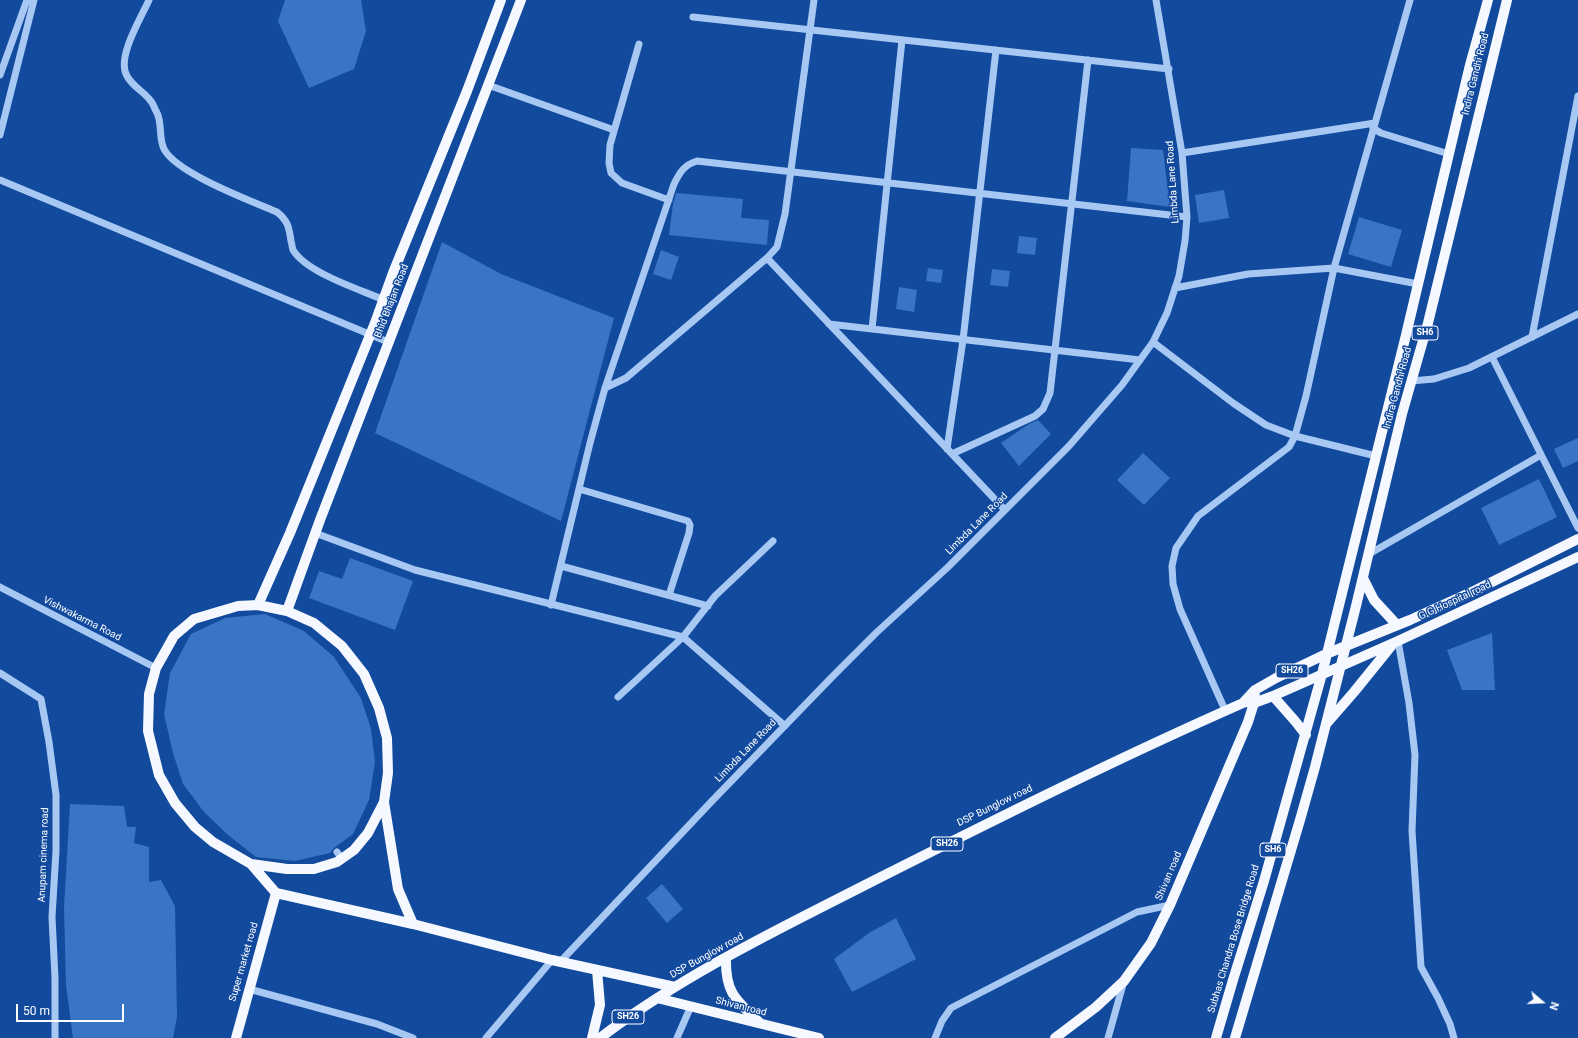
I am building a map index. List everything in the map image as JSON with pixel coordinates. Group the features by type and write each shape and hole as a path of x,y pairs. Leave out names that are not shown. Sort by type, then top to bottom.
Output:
{"main road":[{"name":"Bhid Bhajan Road","path":"258,605 290,533 384,300 467,91 500,0"},
{"name":"Bhid Bhajan Road","path":"287,611 315,533 388,342 521,0"},
{"name":"Indira Gandhi Road","path":"1325,658 1376,456 1470,65 1488,0"},
{"name":"Indira Gandhi Road","path":"1341,666 1411,381 1428,323 1507,0"},
{"name":"G.G Hospital road","path":"1346,646 1476,590 1578,539"},
{"name":"G.G Hospital road","path":"1341,666 1578,557"},
{"path":"1363,578 1374,600 1397,625"},
{"path":"413,924 398,889 384,802 388,773 387,738 379,708 364,674 342,646 314,623 287,611 258,605 238,606 194,619 174,636 156,668 149,694 148,731 159,775 175,803 195,827 213,842 251,864 276,893 413,924 597,970 674,987"},
{"path":"1326,724 1395,642"},
{"name":"DSP Bunglow road","path":"1243,703 1255,690 1325,658 1346,646"},
{"name":"Subhas Chandra Bose Bridge Road","path":"1216,1038 1266,874 1306,735 1325,658"},
{"name":"DSP Bunglow road","path":"657,998 674,987 789,924 992,821 1225,710 1243,703 1254,703 1273,696 1341,666"},
{"name":"SH6","path":"1234,1038 1300,820 1341,666"},
{"name":"Shivan road","path":"1055,1038 1096,1007 1124,981 1151,943 1170,905 1242,734 1254,703 1255,690"},
{"path":"1273,696 1306,735"},
{"path":"251,864 286,869 314,869 337,862 339,855 354,850 368,833 384,802"},
{"name":"Super market road","path":"236,1038 276,893"},
{"path":"726,958 726,974 729,989 739,1003 762,1024"},
{"path":"592,1038 600,1005 597,970"},
{"name":"Shivan road","path":"657,998 819,1038"},
{"name":"SH26","path":"600,1038 657,998"}],"street":[{"path":"0,75 27,0"},
{"path":"0,135 34,0"},
{"path":"149,0 128,45 124,63 126,75 135,87 150,100 158,114 160,137 164,150 178,164 201,179 277,212 286,219 290,231 292,249 304,262 320,272 384,300"},
{"path":"606,388 626,378 767,258 777,247 782,233 814,0"},
{"name":"Limbda Lane Road","path":"486,1038 557,960 877,632 947,568 1069,446 1122,385 1153,342 1167,313 1175,288 1185,241 1187,217 1182,153 1169,69 1156,0"},
{"path":"1225,710 1180,609 1173,584 1172,566 1176,548 1198,516 1289,447 1295,436 1306,396 1334,268 1410,0"},
{"path":"693,17 1169,69"},
{"path":"872,329 902,40"},
{"path":"639,44 614,130 608,163 611,173 622,183 669,200"},
{"path":"950,452 996,50"},
{"path":"950,452 1035,416 1043,409 1050,394 1088,60"},
{"path":"488,85 614,130"},
{"path":"1532,337 1578,96"},
{"path":"1182,153 1374,125"},
{"path":"1374,125 1381,133 1449,154"},
{"path":"551,605 579,489 606,388 669,200 681,170 689,164 697,161 1187,217"},
{"path":"0,180 388,342"},
{"path":"767,258 1005,510"},
{"path":"1175,288 1248,274 1334,268 1418,284"},
{"path":"1411,381 1434,379 1468,368 1578,314"},
{"path":"829,324 1140,360"},
{"path":"1153,342 1240,408 1266,425 1295,436 1376,456"},
{"path":"1492,357 1578,528"},
{"path":"1369,554 1541,455"},
{"path":"579,489 688,521 690,525 689,534 669,595"},
{"path":"315,533 415,570 683,637 785,726"},
{"path":"618,697 683,637 715,596 773,542"},
{"path":"561,566 708,606"},
{"name":"Vishwakarma Road","path":"0,587 156,668"},
{"path":"1395,642 1409,703 1415,755 1412,832 1421,967 1438,998 1450,1024 1454,1038"},
{"name":"Anupam cinema road","path":"0,673 41,699 49,742 56,795 56,851 52,917 55,978 55,1038"},
{"path":"935,1038 942,1021 951,1008 1138,912 1170,905"},
{"path":"1108,1038 1124,981"},
{"path":"249,989 377,1024 413,1038"},
{"path":"677,1038 691,1006"}],"building":[{"path":"285,0 361,0 366,31 354,69 309,88 278,21"},
{"path":"1131,148 1163,150 1170,207 1127,201"},
{"path":"1224,190 1229,218 1199,223 1195,195"},
{"path":"676,193 743,199 741,218 769,220 767,245 669,235"},
{"path":"1359,217 1402,230 1391,267 1348,254"},
{"path":"1019,236 1037,238 1035,255 1017,253"},
{"path":"442,242 501,274 614,318 561,521 375,433"},
{"path":"661,250 679,257 671,280 653,274"},
{"path":"928,268 943,270 941,283 926,281"},
{"path":"992,269 1010,271 1008,287 990,285"},
{"path":"899,287 917,290 914,312 896,309"},
{"path":"1038,420 1051,434 1019,466 1001,443 1029,424"},
{"path":"1578,438 1578,461 1563,468 1554,449"},
{"path":"1143,453 1170,478 1144,505 1117,480"},
{"path":"1539,479 1557,517 1499,545 1481,508"},
{"path":"350,558 413,581 395,630 309,598 319,571 342,579"},
{"path":"265,614 304,631 334,657 361,698 371,729 375,762 369,800 353,834 334,848 330,853 295,861 256,857 228,835 204,812 183,784 173,753 164,714 170,673 191,634 225,618"},
{"path":"1492,633 1495,690 1462,690 1447,650"},
{"path":"70,804 124,806 127,827 136,827 134,843 149,847 149,882 161,880 175,906 177,1017 173,1038 73,1038 66,985 64,907"},
{"path":"662,884 683,909 667,923 646,898"},
{"path":"896,918 916,959 852,992 834,959 869,933"}]}
